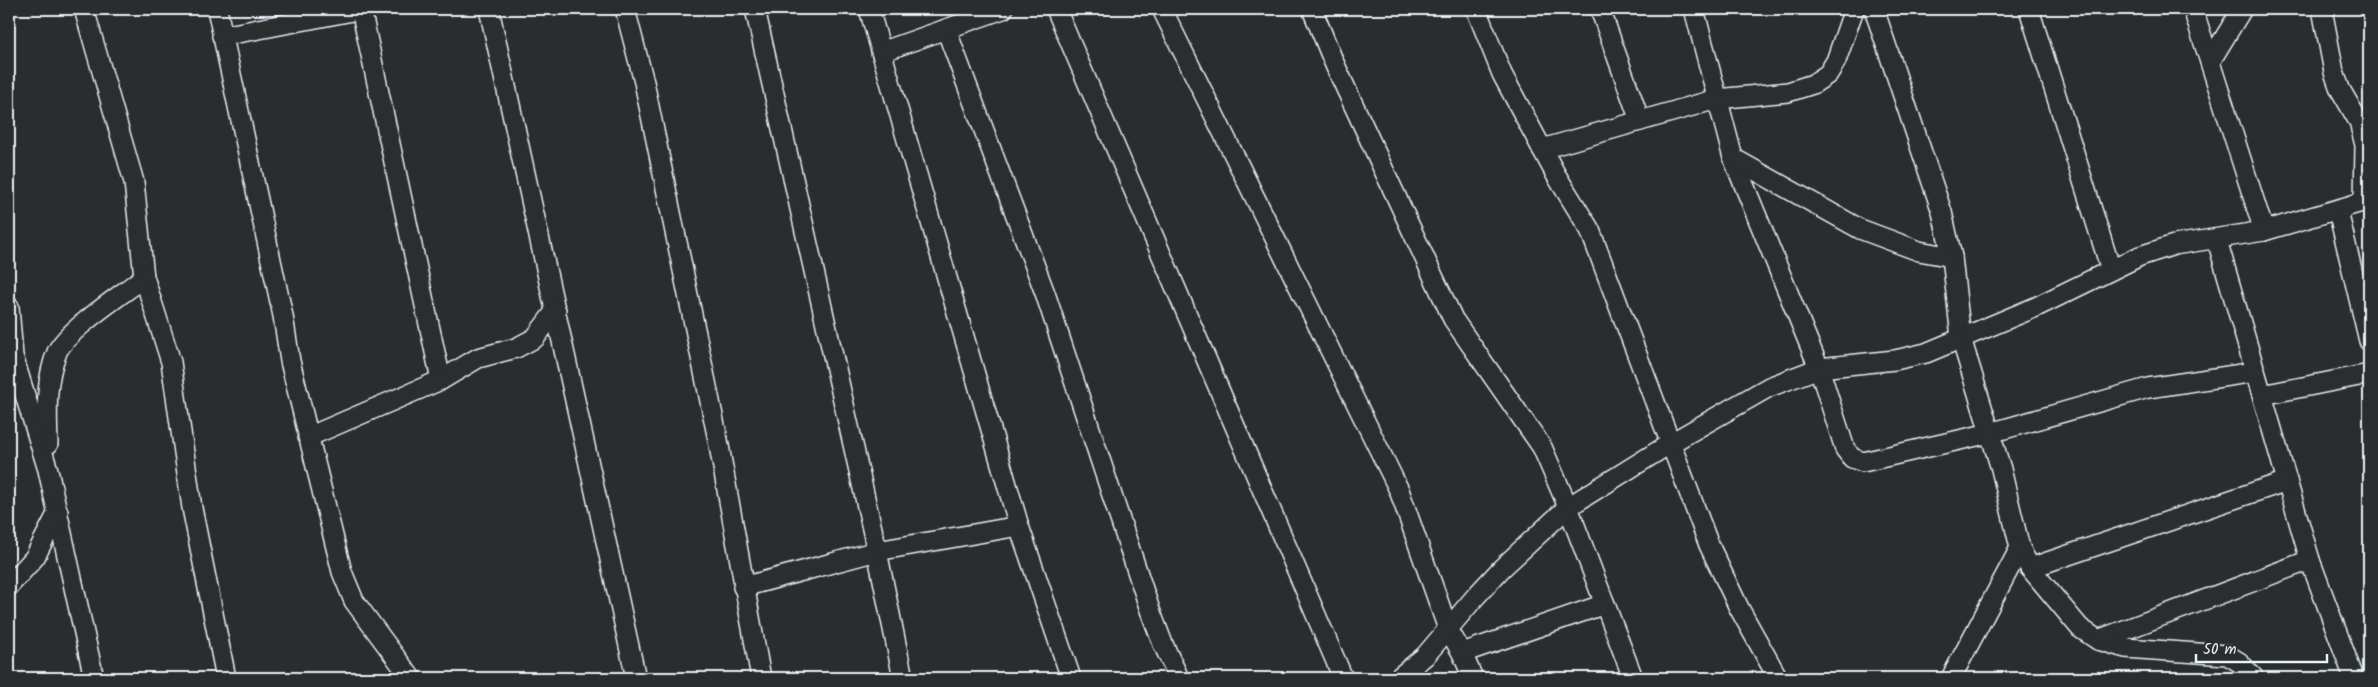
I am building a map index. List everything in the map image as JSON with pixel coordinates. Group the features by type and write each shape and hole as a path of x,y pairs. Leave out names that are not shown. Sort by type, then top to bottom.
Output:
{"street":[{"path":"84,9 134,182 144,277 171,362 192,508 226,678"},
{"path":"217,9 283,316 290,361 342,572 354,601 411,678"},
{"path":"222,36 362,9 442,380"},
{"path":"489,9 636,678"},
{"path":"626,9 644,82 718,440 761,678"},
{"path":"755,9 877,551 903,678"},
{"path":"869,9 1019,526 1071,678"},
{"path":"882,52 1003,9"},
{"path":"1056,9 1343,678"},
{"path":"1162,9 1399,490 1448,629 1462,653 1473,678"},
{"path":"1312,9 1335,65 1453,319 1542,447 1568,507 1633,678"},
{"path":"1476,9 1502,74 1542,149 1590,230 1709,545 1739,608 1778,678"},
{"path":"1600,9 1640,121"},
{"path":"1694,9 1733,158 1819,368 1845,449 1852,458 1863,462 1990,433 2148,388 2255,372"},
{"path":"1542,149 1717,99 1788,92 1813,84 1828,74 1836,61 1854,9"},
{"path":"1874,9 1942,212 1952,257 1961,338 2001,469 2020,548 2030,568 2080,628 2098,640 2125,648 2227,655 2239,662 2254,678"},
{"path":"2029,9 2110,270"},
{"path":"2193,9 2264,231"},
{"path":"2210,60 2242,9"},
{"path":"1398,678 1425,656 1502,568 1568,507 1671,444 1769,388 1819,368 1895,360 1926,353 2036,307 2140,256 2174,245 2217,240 2264,231 2367,201 2365,145 2359,122 2340,89 2334,72 2322,9"},
{"path":"946,29 1046,293 1150,610 1179,678"},
{"path":"1733,158 1860,229 1919,252 1952,257"},
{"path":"2338,211 2369,341"},
{"path":"2217,240 2310,560 2354,678"},
{"path":"48,470 47,398 50,373 58,350 73,333 144,277"},
{"path":"9,307 13,356 48,470 94,678"},
{"path":"308,437 442,380 478,358 516,348 535,338 556,310"},
{"path":"2262,395 2369,374"},
{"path":"2030,568 2287,481"},
{"path":"9,586 35,557 58,512"},
{"path":"743,586 877,551 1019,526"},
{"path":"1951,678 2020,548"},
{"path":"2098,640 2310,560"},
{"path":"1462,653 1605,604"}]}
